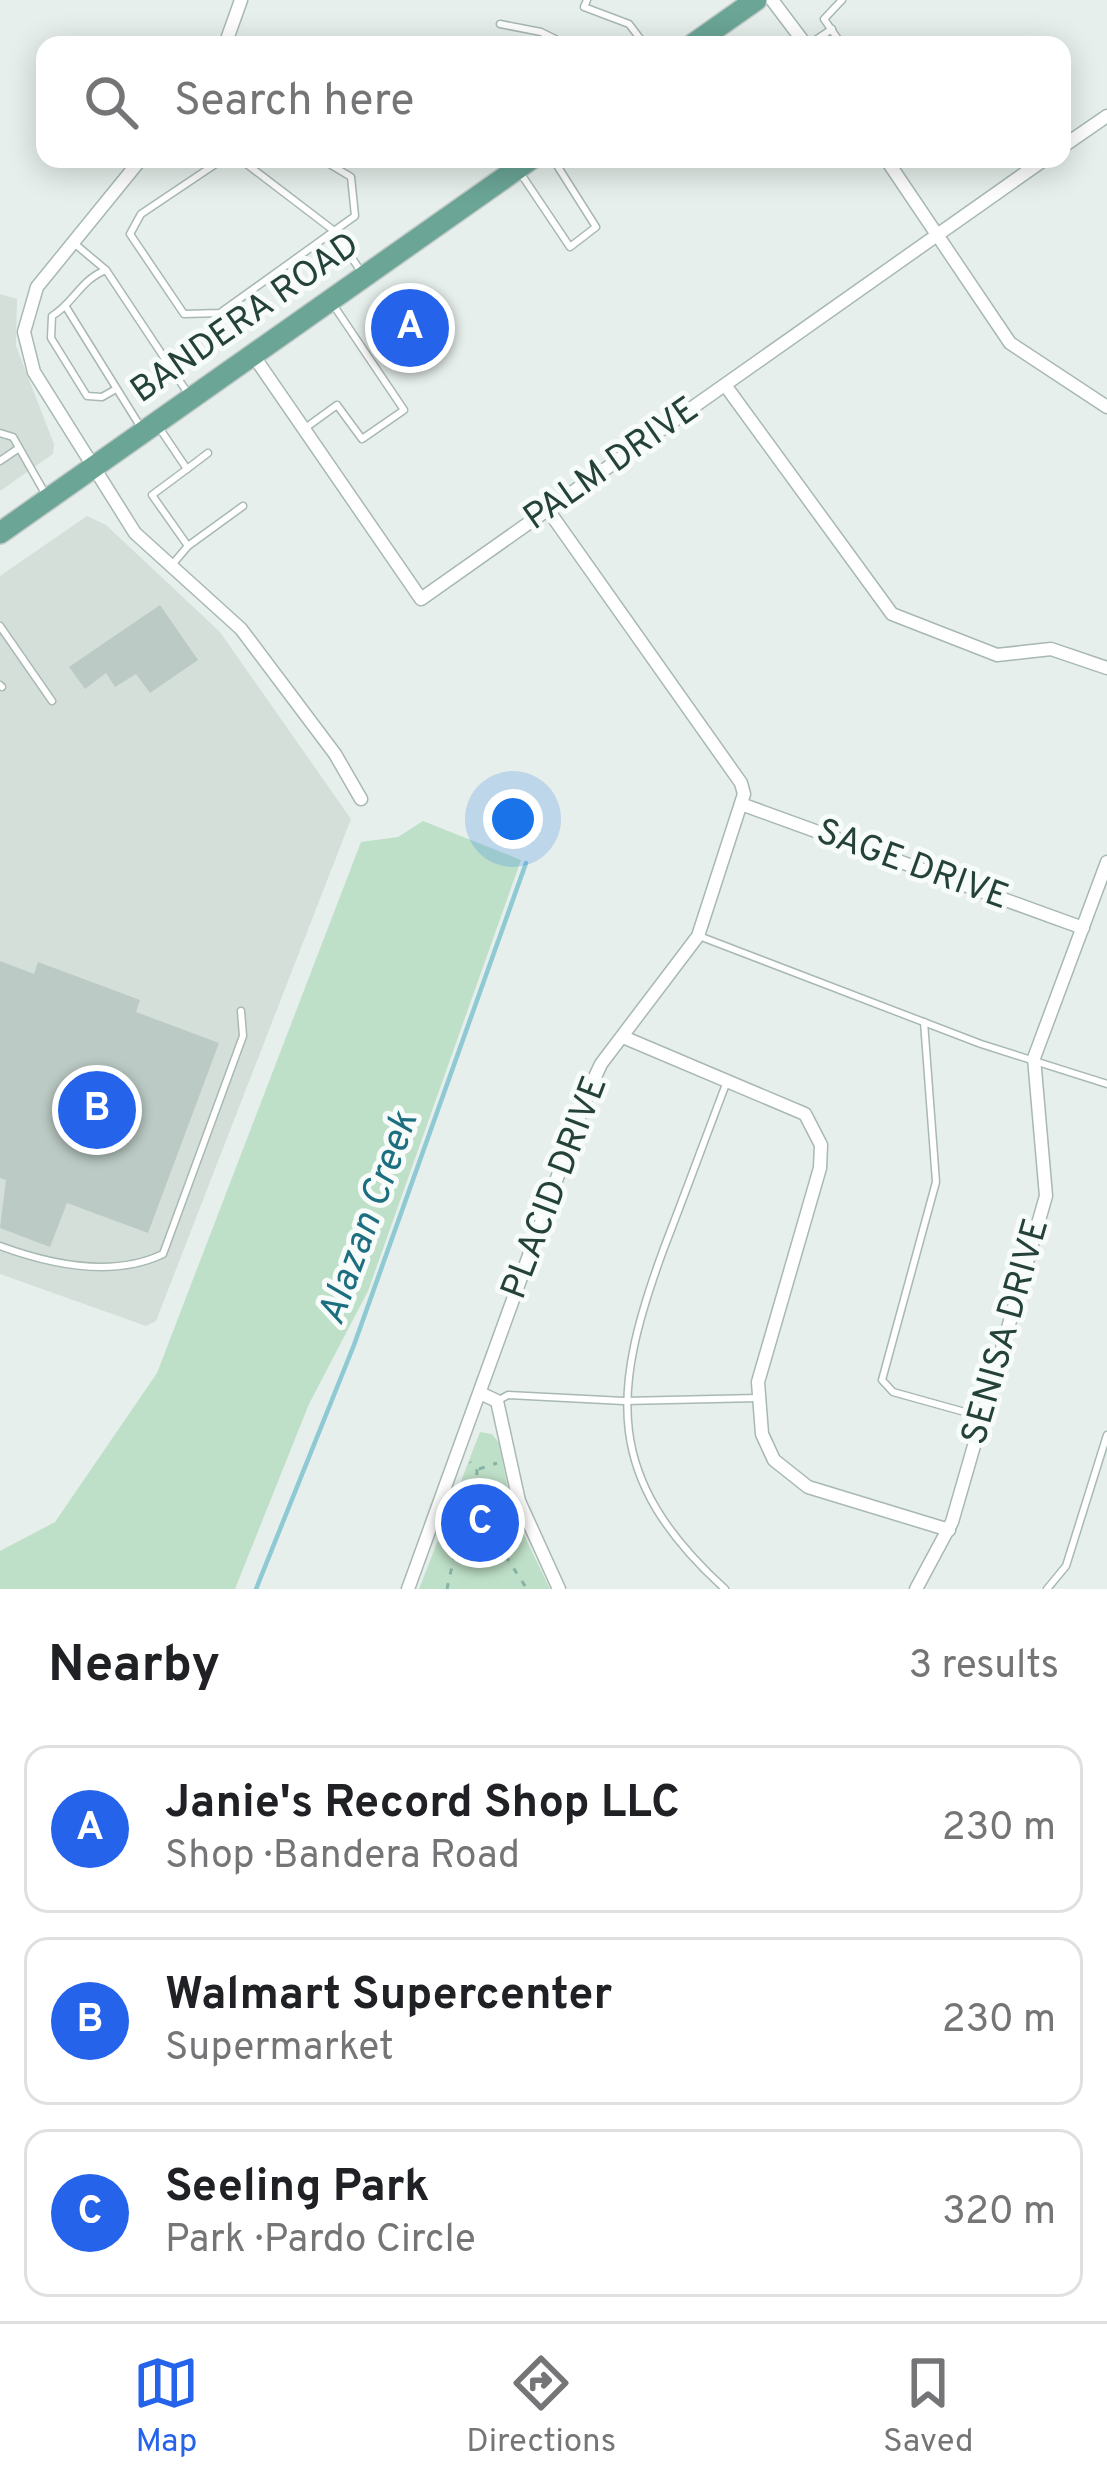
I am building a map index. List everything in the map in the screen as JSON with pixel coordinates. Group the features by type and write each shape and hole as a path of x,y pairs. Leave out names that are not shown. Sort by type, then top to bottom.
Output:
{"main road":[{"path":"700,36 725,9 756,0"},
{"name":"BANDERA ROAD","path":"0,532 518,168"}],"street":[{"path":"228,36 241,0"},
{"path":"772,0 800,36"},
{"path":"1071,141 1107,116"},
{"path":"133,168 37,286 24,332 34,372 135,533 242,629 361,799"},
{"path":"892,168 1010,343 1107,406"},
{"name":"PALM DRIVE","path":"253,355 421,599 1033,168"},
{"path":"725,385 892,614 997,655 1051,649 1107,668"},
{"path":"548,509 742,783 741,804"},
{"name":"SAGE DRIVE","path":"741,804 1083,928"},
{"name":"PLACID DRIVE","path":"408,1589 589,1090 698,936 741,804"},
{"name":"SENISA DRIVE","path":"916,1589 949,1530 1046,1196 1034,1058 1107,862"},
{"path":"623,1036 806,1114 821,1145 758,1398 762,1434 775,1460 808,1487 949,1530"},
{"path":"480,1393 497,1400 508,1458 537,1547 560,1589"}],"lane":[{"path":"587,0 584,7 629,24 638,36"},
{"path":"836,36 826,11 842,0"},
{"path":"500,24 549,36"},
{"path":"821,36 832,29"},
{"path":"210,168 141,214 130,234 184,314 220,313 356,216 358,201 351,177 336,168"},
{"path":"252,168 335,233 364,276"},
{"path":"526,168 570,247 596,227 559,168"},
{"path":"72,241 106,270 191,398"},
{"path":"106,270 78,286 66,308 52,316 50,325 60,354 87,396 102,397 116,389"},
{"path":"304,429 337,405 362,439 404,410 330,300"},
{"path":"66,308 116,389 187,470"},
{"path":"0,433 13,437 49,499"},
{"path":"0,461 19,448"},
{"path":"188,546 152,495 208,453"},
{"path":"170,566 188,546 243,506"},
{"path":"0,626 52,700"},
{"path":"698,936 924,1022 1107,1084"},
{"path":"0,1246 53,1266 147,1262 164,1254 243,1036 241,1010"},
{"path":"924,1022 936,1182 882,1380 892,1392 982,1417"},
{"path":"725,1589 685,1553 657,1510 629,1445 624,1400 634,1329 728,1078"},
{"path":"497,1400 508,1395 624,1400 758,1398"},
{"path":"1047,1589 1066,1566 1107,1435"}],"path":[{"path":"457,1456 477,1469"},
{"path":"477,1469 508,1458"},
{"path":"447,1589 463,1516 476,1499 477,1469"},
{"path":"476,1499 501,1507 507,1558 527,1589"}],"shaded area":[{"path":"0,294 17,299 16,346 54,444 53,454 0,491"},
{"path":"87,516 106,525 220,632 351,819 156,1321 146,1326 0,1274 0,576"}],"green space":[{"path":"423,821 521,860 368,1291 309,1404 235,1589 0,1589 0,1551 55,1522 157,1373 361,842 398,837"},
{"path":"480,1432 492,1434 499,1443 512,1510 550,1589 419,1589"}],"building":[{"path":"412,302 435,335 408,355 384,322"},
{"path":"160,605 198,660 150,693 136,674 115,687 106,673 85,689 69,667"},
{"path":"0,961 34,974 38,962 140,1000 136,1012 219,1043 148,1233 67,1203 50,1247 0,1228 6,1180 0,1178"}],"waterway":[{"name":"Alazan Creek","path":"256,1589 354,1345 526,863"}],"place":[{"name":"Janie's Record Shop LLC","path":"410,328"},
{"name":"Walmart Supercenter","path":"97,1110"},
{"name":"Seeling Park","path":"480,1523"}]}
